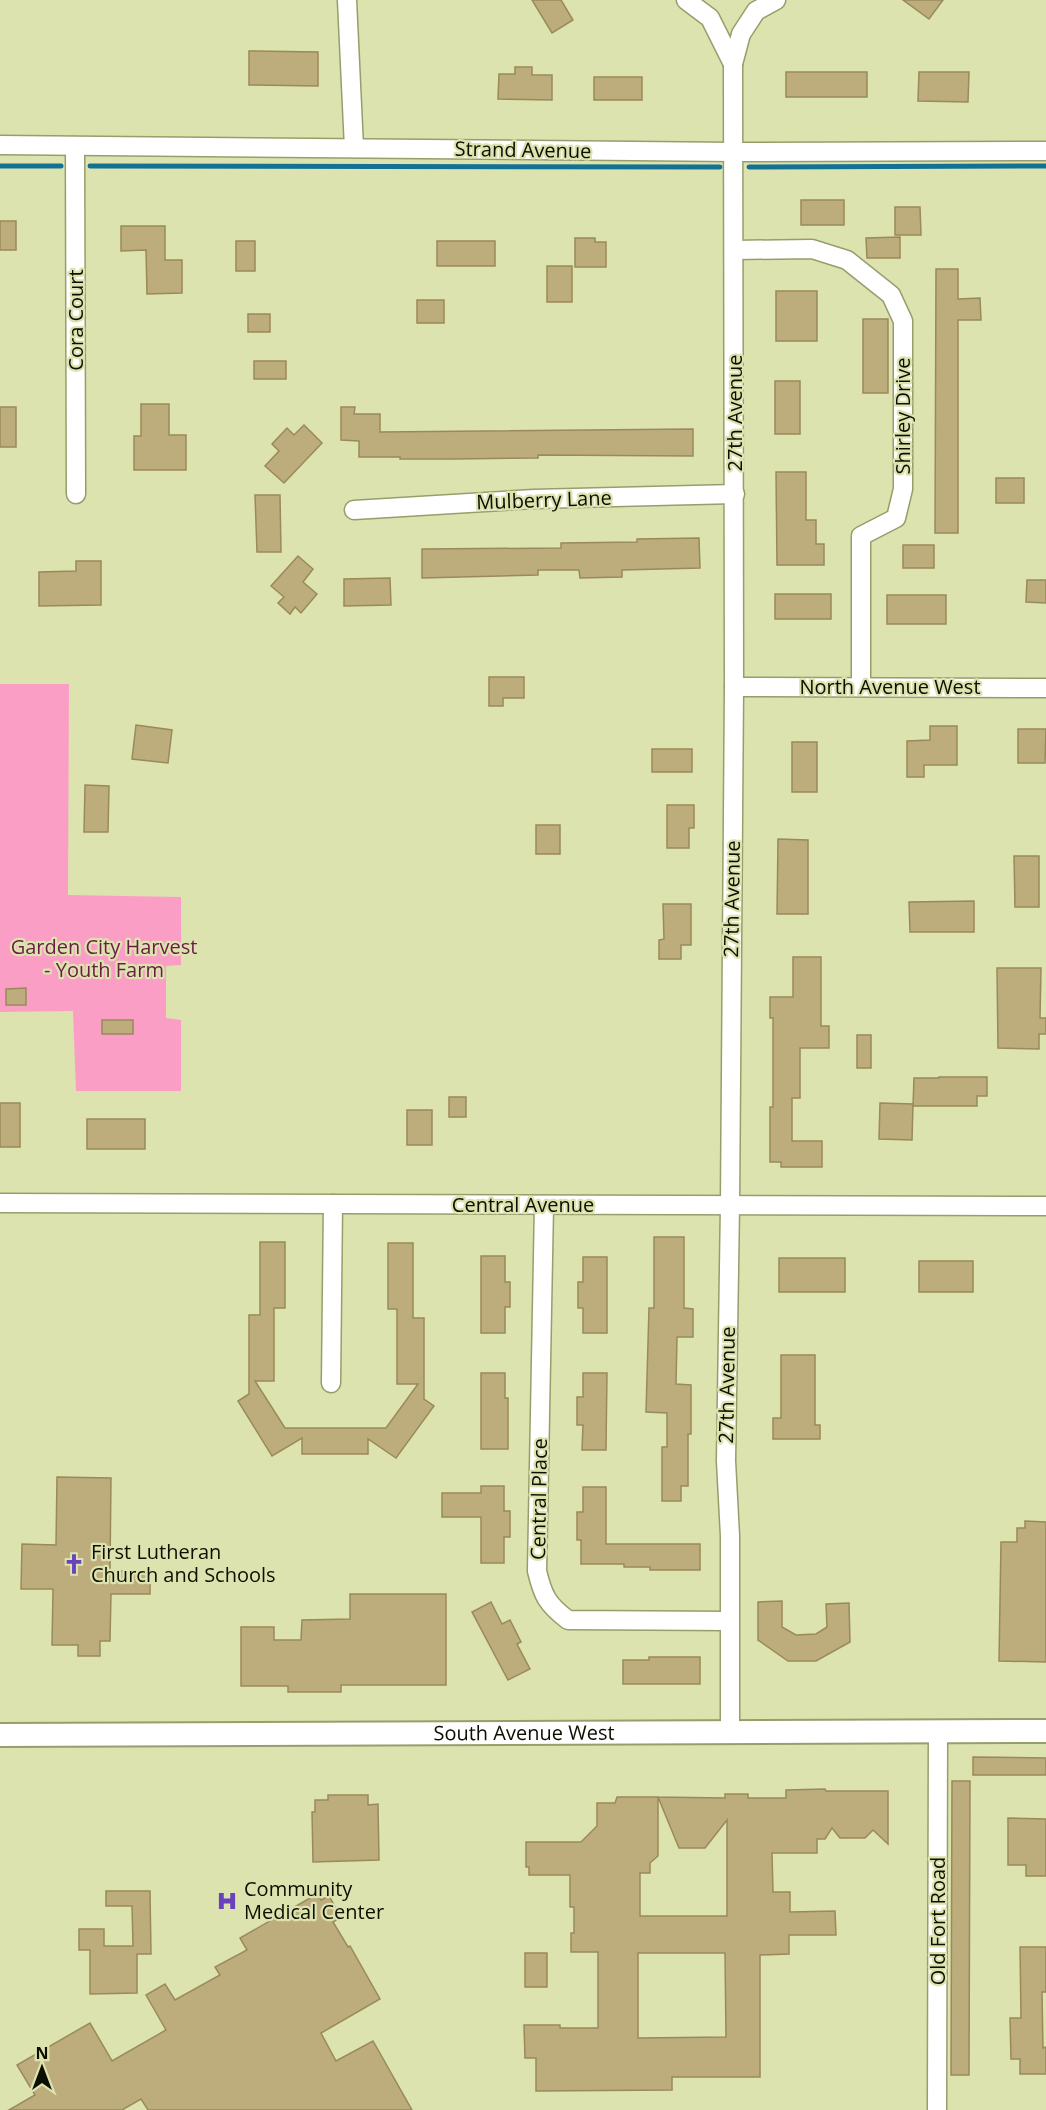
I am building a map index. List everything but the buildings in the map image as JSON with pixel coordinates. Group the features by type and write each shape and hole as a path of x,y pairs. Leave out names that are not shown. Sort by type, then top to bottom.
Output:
{"street":[{"path":"347,0 354,148"},
{"name":"27th Avenue","path":"686,0 710,18 733,64"},
{"name":"27th Avenue","path":"730,1733 730,1536 726,1461 735,494 733,64 741,34 756,11 776,0"},
{"name":"Strand Avenue","path":"0,145 734,152 1046,151"},
{"name":"Cora Court","path":"75,146 76,494"},
{"name":"Shirley Drive","path":"735,250 812,249 847,260 891,296 903,321 903,489 896,518 861,536 861,687"},
{"name":"Mulberry Lane","path":"354,510 534,499 735,494"},
{"name":"North Avenue West","path":"734,687 1046,688"},
{"name":"Central Avenue","path":"0,1203 1046,1206"},
{"path":"331,1383 333,1204"},
{"name":"Central Place","path":"544,1205 537,1570 542,1593 551,1607 568,1620 729,1621"},
{"name":"South Avenue West","path":"0,1735 1046,1731"},
{"name":"Old Fort Road","path":"937,2110 938,1732"}],"green space":[{"name":"Garden City Harvest - Youth Farm","path":"0,684 69,684 68,895 181,897 181,965 166,966 166,1018 181,1020 181,1091 76,1091 73,1011 0,1012"}],"waterway":[{"path":"0,166 61,166"},
{"path":"90,166 720,167"},
{"path":"749,167 1046,166"}],"place":[{"name":"First Lutheran Church and Schools","path":"74,1564"},
{"name":"Community Medical Center","path":"227,1901"}]}
